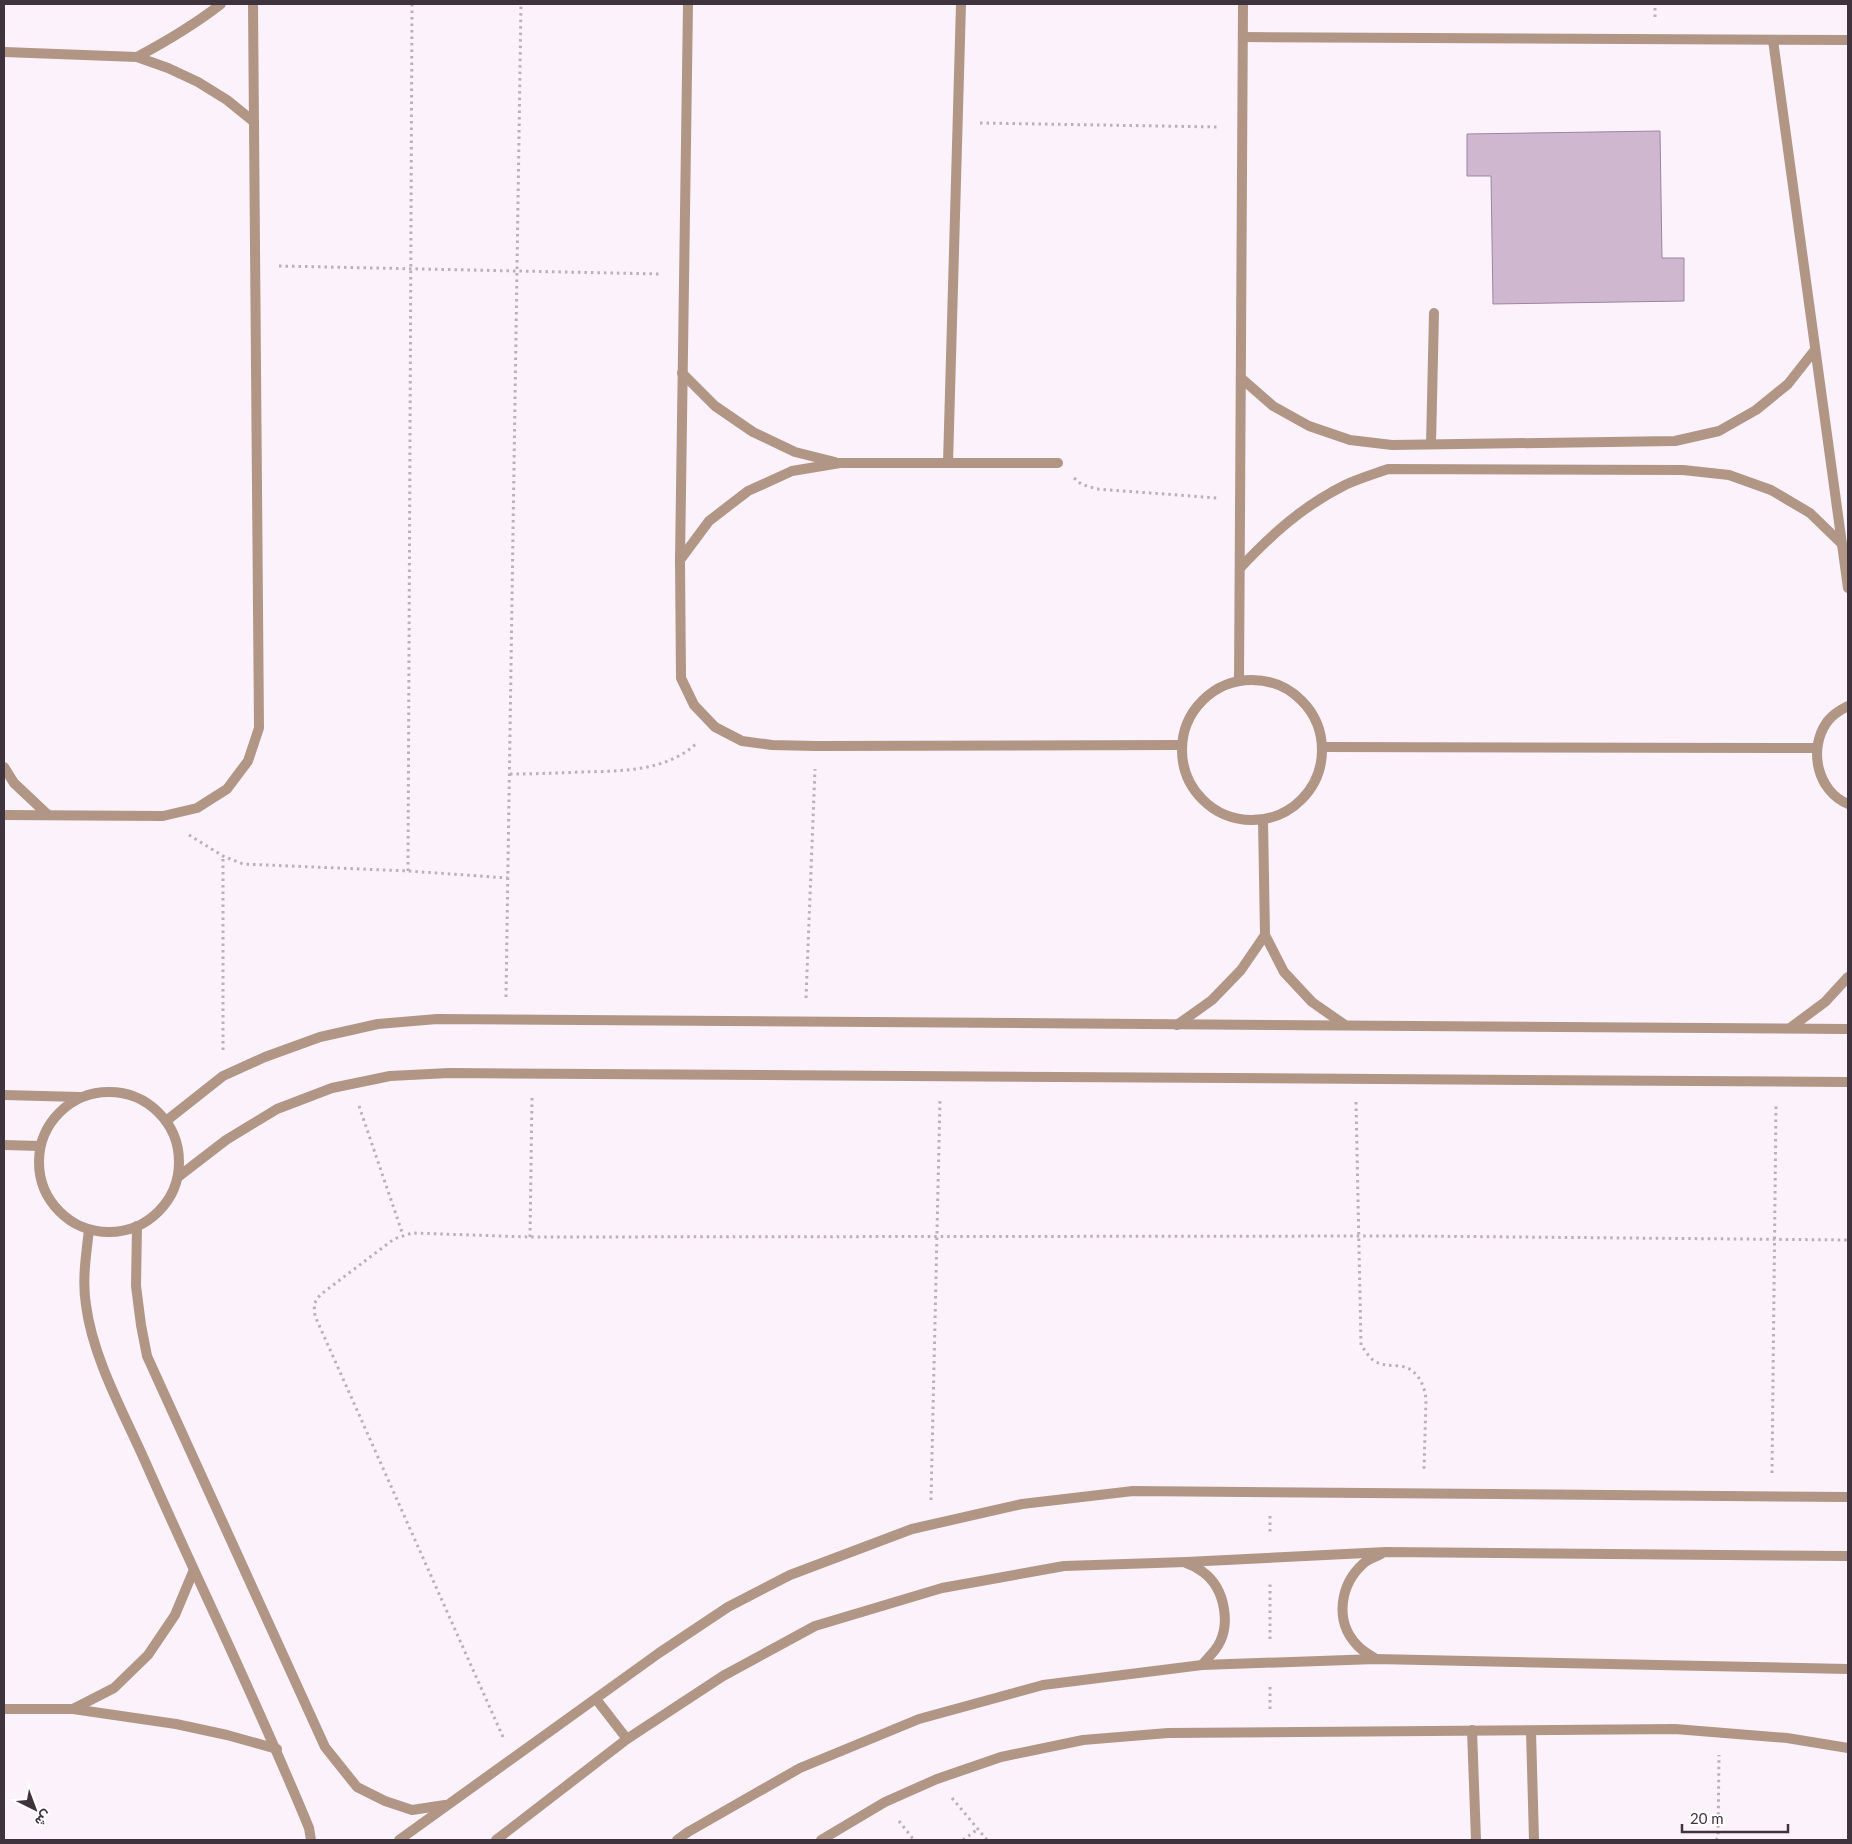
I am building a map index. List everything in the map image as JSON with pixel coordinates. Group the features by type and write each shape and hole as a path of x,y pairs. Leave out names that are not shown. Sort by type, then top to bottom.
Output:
{"street":[{"path":"137,56 169,40 221,4"},
{"path":"4,815 163,816 198,808 227,789 248,761 259,728 253,4"},
{"path":"688,4 680,560 681,678 694,705 715,727 742,740 772,745 1181,745"},
{"path":"948,463 960,4"},
{"path":"1239,681 1243,4"},
{"path":"1242,37 1848,40"},
{"path":"1773,40 1814,351 1848,588"},
{"path":"4,52 137,56 198,82 227,100 253,121"},
{"path":"1431,444 1434,313"},
{"path":"1241,378 1273,406 1310,426 1350,440 1392,445 1675,441 1719,431 1756,410 1788,384 1814,351"},
{"path":"682,373 715,406 753,432 795,452 840,463"},
{"path":"680,560 709,520 748,491 792,471 840,463 1058,463"},
{"path":"1240,568 1271,535 1306,507 1345,485 1388,469 1684,470 1729,475 1771,490 1810,513 1842,544"},
{"path":"1256,680 1273,683 1288,690 1302,700 1313,714 1320,729 1322,746 1321,764 1316,780 1307,795 1294,807 1279,816 1263,820 1237,820 1214,810 1195,793 1183,770 1181,745 1184,730 1190,716 1199,703 1211,693 1224,685 1239,681 1256,680"},
{"path":"1848,706 1838,711 1828,722 1820,734 1817,748 1817,764 1821,779 1830,792 1842,802 1848,804"},
{"path":"1322,746 1817,748"},
{"path":"4,767 14,783 48,815"},
{"path":"1263,820 1265,935 1284,972 1312,1002 1345,1025"},
{"path":"1177,1025 1212,1000 1242,970 1265,935"},
{"path":"1790,1028 1825,1002 1848,977"},
{"path":"166,1121 223,1076 265,1057 320,1037 378,1024 437,1020 1848,1029"},
{"path":"178,1177 226,1140 276,1109 332,1088 390,1076 449,1073 533,1073 1848,1082"},
{"path":"4,1095 81,1097 105,1091 128,1094 150,1104 166,1121 175,1138 180,1158 178,1177 169,1198 155,1214 137,1226 113,1232 89,1230 65,1218 48,1198 39,1173 40,1146 48,1126 62,1108 81,1097"},
{"path":"4,1145 40,1146"},
{"path":"137,1226 136,1286 147,1356 325,1747 357,1787 385,1801 412,1810 448,1804"},
{"path":"89,1230 84,1264 86,1305 97,1352 193,1572 277,1749 309,1828 311,1840"},
{"path":"399,1840 659,1653 728,1607 790,1575 930,1525 1022,1504 1134,1491 1848,1497"},
{"path":"1376,1659 1357,1646 1345,1626 1342,1602 1349,1580 1365,1562 1386,1552"},
{"path":"496,1840 627,1739 723,1676 815,1626 942,1588 1064,1566 1386,1552 1848,1556"},
{"path":"1186,1562 1204,1572 1218,1589 1225,1609 1224,1630 1216,1649 1202,1664"},
{"path":"73,1709 114,1688 148,1654 175,1615 193,1572"},
{"path":"677,1840 800,1768 919,1719 1043,1685 1202,1664 1376,1659 1848,1669"},
{"path":"596,1699 627,1739"},
{"path":"4,1708 73,1709 176,1724 227,1735 277,1749"},
{"path":"821,1840 885,1802 937,1779 1001,1757 1083,1740 1168,1733 1675,1729 1787,1738 1848,1748"},
{"path":"1472,1730 1476,1840"},
{"path":"1531,1731 1534,1840"}],"path":[{"path":"408,871 412,4"},
{"path":"506,1020 521,4"},
{"path":"957,123 1242,127"},
{"path":"255,265 684,274"},
{"path":"1058,463 1081,484 1092,488 1240,500"},
{"path":"510,774 624,771 648,768 673,759 694,746 715,727"},
{"path":"805,1023 816,746"},
{"path":"163,816 207,847 243,864 408,871 508,878"},
{"path":"223,856 223,1076"},
{"path":"530,1237 533,1073"},
{"path":"930,1525 941,1076"},
{"path":"1355,1079 1361,1345 1373,1360 1382,1365 1403,1366 1413,1372 1420,1379 1425,1389 1424,1492"},
{"path":"1771,1495 1776,1082"},
{"path":"352,1084 403,1235"},
{"path":"512,1758 315,1316 314,1304 320,1295 394,1239 403,1235 412,1233 530,1237 1359,1236 1848,1240"},
{"path":"1270,1492 1270,1732"},
{"path":"1716,1840 1718,1838 1719,1732"},
{"path":"937,1779 987,1840"},
{"path":"963,1840 978,1829"}],"building":[{"path":"1660,131 1662,258 1684,258 1684,301 1493,304 1491,176 1467,176 1467,134"}]}
